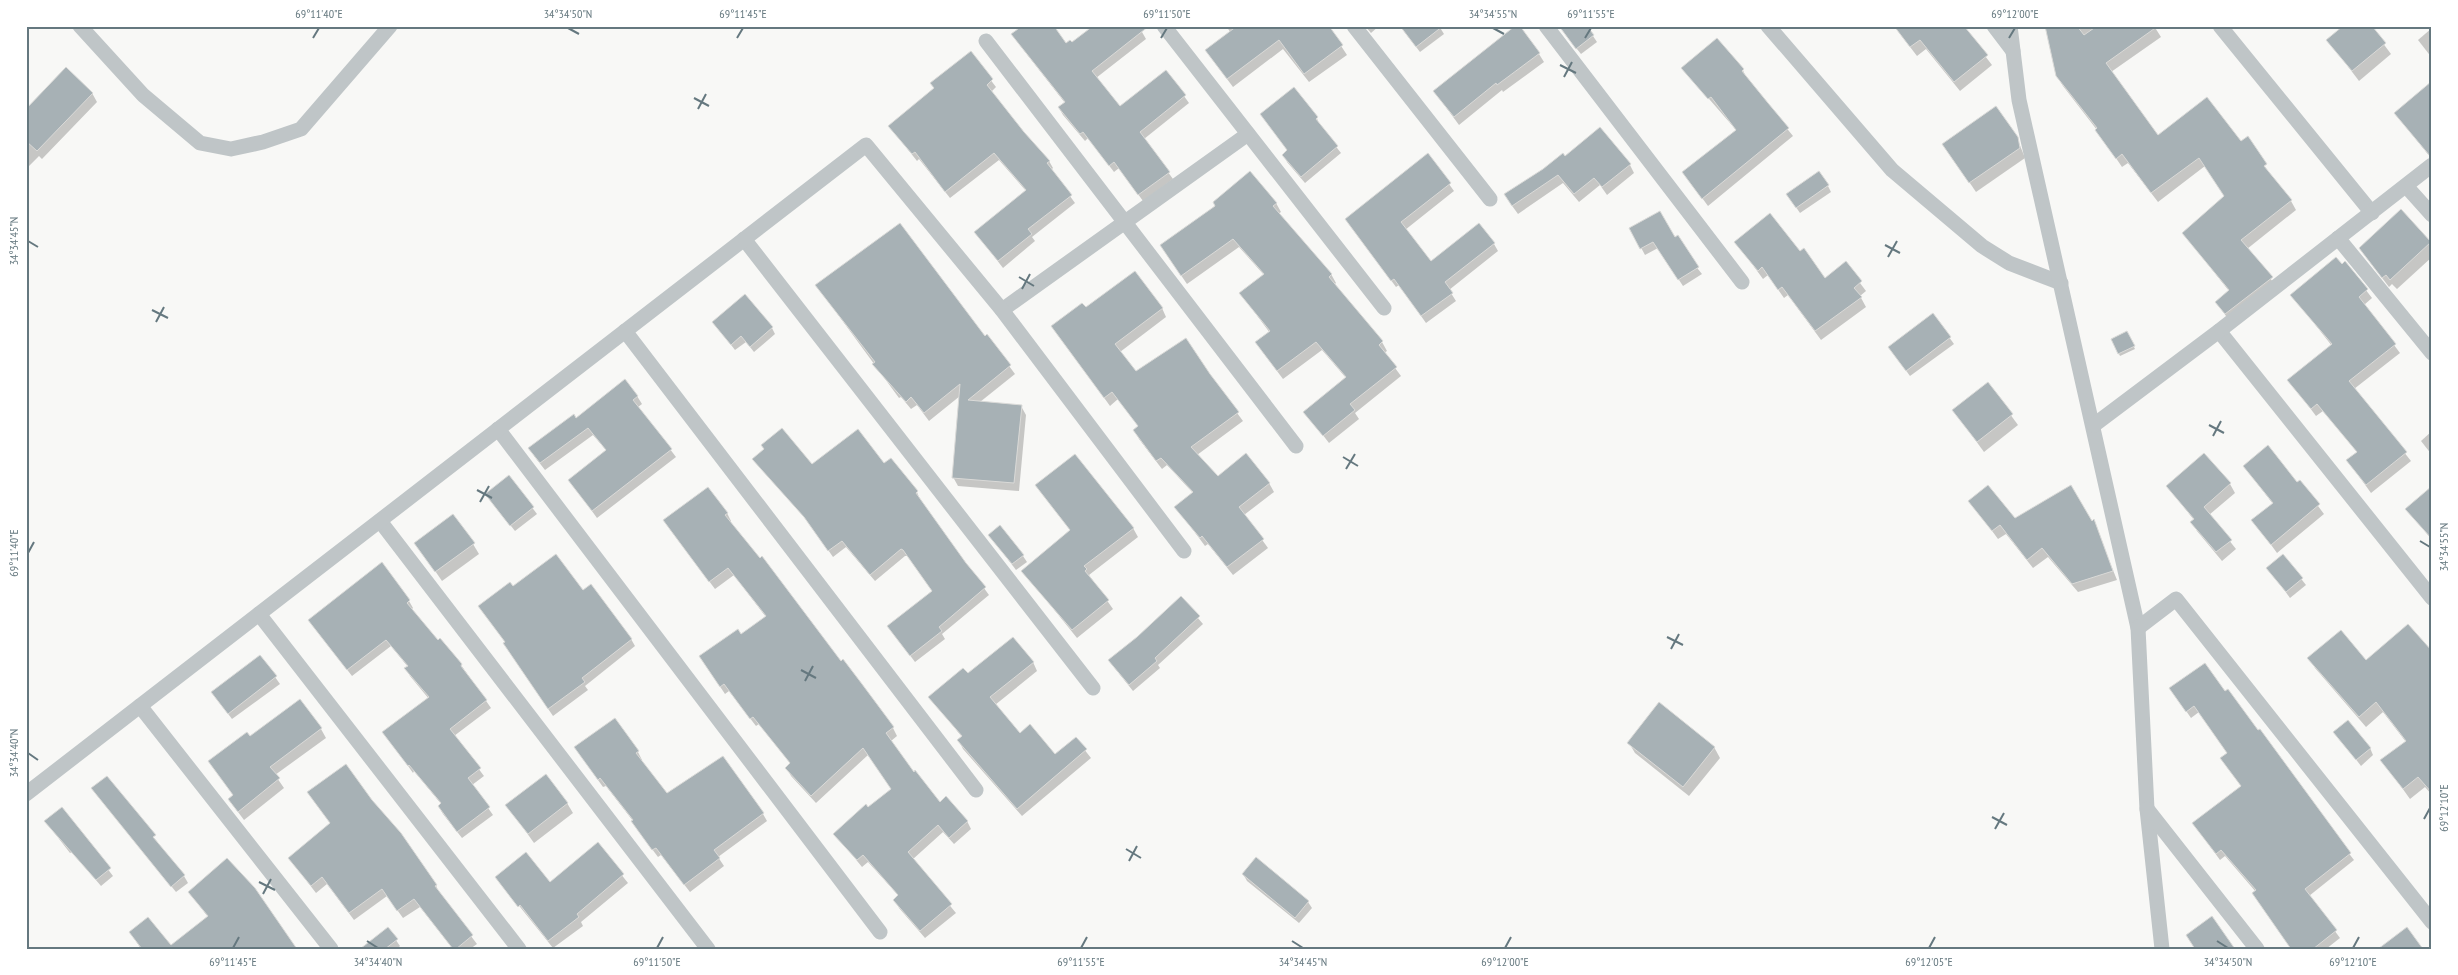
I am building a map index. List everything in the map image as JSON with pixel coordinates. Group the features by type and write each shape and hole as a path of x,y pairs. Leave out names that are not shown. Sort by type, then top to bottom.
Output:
{"street":[{"path":"80,26 143,95 200,143 231,149 263,142 301,129 390,26"},
{"path":"1164,26 1384,308"},
{"path":"1354,26 1490,199"},
{"path":"1546,26 1742,282"},
{"path":"1768,26 1892,170 1982,246 2008,263 2060,283"},
{"path":"1994,26 2013,51"},
{"path":"2010,26 2019,100 2094,425 2138,628 2147,809 2162,949"},
{"path":"2220,26 2372,213"},
{"path":"986,41 1296,446"},
{"path":"1002,310 1248,134"},
{"path":"26,794 866,145 1002,310 1184,551"},
{"path":"2094,425 2219,332 2432,165"},
{"path":"2406,186 2432,215"},
{"path":"2338,238 2432,353"},
{"path":"744,239 1094,688"},
{"path":"625,331 976,790"},
{"path":"2219,332 2432,598"},
{"path":"498,429 880,932"},
{"path":"380,521 708,949"},
{"path":"2138,628 2176,599 2432,922"},
{"path":"259,614 519,949"},
{"path":"140,706 331,949"},
{"path":"2147,809 2256,949"}],"building":[{"path":"1022,26 1054,26 1066,43 1070,40 1072,42 1093,26 1149,26 1092,71 1120,106 1166,70 1186,95 1140,132 1170,172 1138,195 1114,162 1109,166 1083,132 1080,134 1058,107 1065,102 1011,34"},
{"path":"1237,26 1329,26 1343,45 1304,74 1279,40 1227,79 1205,50"},
{"path":"1400,26 1443,26 1416,47"},
{"path":"1515,26 1520,26 1540,53 1497,85 1496,83 1454,117 1433,91"},
{"path":"1559,26 1587,26 1594,35 1576,49"},
{"path":"1894,26 1964,26 1988,55 1954,82 1920,40 1910,47"},
{"path":"2045,26 2077,26 2084,35 2097,26 2158,26 2106,63 2158,135 2207,97 2241,141 2248,136 2267,164 2264,166 2292,200 2241,240 2273,277 2225,314 2215,302 2229,290 2182,233 2224,196 2199,158 2151,193 2122,154 2116,159 2095,130 2097,128 2056,76"},
{"path":"2343,26 2372,26 2386,43 2352,71 2326,40"},
{"path":"1717,38 1744,69 1742,71 1789,128 1702,199 1682,172 1736,130 1711,97 1708,99 1681,68"},
{"path":"971,51 993,79 987,85 1024,132 1050,161 1047,163 1072,195 1028,229 1032,234 998,261 974,232 1026,190 994,153 945,192 915,152 912,154 888,126 934,88 930,83"},
{"path":"66,67 93,93 37,151 26,141 26,109"},
{"path":"2432,81 2432,156 2430,156 2394,113"},
{"path":"1294,87 1338,146 1301,177 1282,155 1287,150 1260,114"},
{"path":"1996,106 2018,137 2020,148 1969,183 1942,144"},
{"path":"1600,127 1631,164 1602,187 1594,178 1574,194 1558,175 1512,206 1504,194 1543,169 1563,153 1565,156"},
{"path":"1428,153 1451,183 1401,222 1431,261 1479,223 1495,243 1445,282 1453,293 1421,316 1394,279 1391,281 1345,219"},
{"path":"1250,171 1277,203 1273,206 1332,274 1329,277 1383,341 1379,345 1397,367 1350,404 1355,410 1323,436 1303,412 1346,377 1316,342 1277,371 1255,342 1270,331 1239,293 1264,274 1233,239 1181,276 1160,245 1215,206 1213,202"},
{"path":"1819,171 1829,185 1796,208 1786,194"},
{"path":"2401,209 2431,242 2390,280 2386,275 2382,278 2359,248"},
{"path":"1660,211 1675,237 1678,235 1699,267 1678,280 1653,242 1640,249 1629,228"},
{"path":"1770,213 1800,251 1804,248 1825,278 1846,261 1862,281 1854,288 1862,297 1815,331 1782,287 1778,290 1762,267 1758,271 1734,242"},
{"path":"900,223 985,336 987,334 1011,365 968,400 1022,405 1014,483 952,478 960,384 924,413 911,397 906,402 872,364 875,362 815,285"},
{"path":"2336,257 2342,264 2345,261 2368,289 2359,297 2396,344 2349,381 2407,452 2366,485 2346,460 2357,452 2317,404 2311,409 2287,380 2332,344 2290,295"},
{"path":"1135,271 1163,308 1115,344 1136,371 1186,338 1239,412 1191,447 1218,476 1246,453 1270,483 1239,507 1264,539 1227,567 1202,536 1200,538 1174,507 1193,492 1161,458 1156,461 1133,430 1138,426 1112,392 1104,398 1051,326 1082,303 1086,307"},
{"path":"745,294 773,327 750,347 741,336 731,345 712,322"},
{"path":"1933,313 1951,337 1906,371 1888,347"},
{"path":"2127,331 2135,346 2118,354 2111,339"},
{"path":"625,379 638,396 633,400 672,449 592,511 568,480 606,450 588,428 540,463 528,448 574,414 576,418"},
{"path":"1988,382 2013,414 1977,442 1952,410"},
{"path":"782,428 812,464 858,429 884,463 891,458 918,491 916,493 966,563 986,587 939,627 942,631 910,656 887,626 932,591 901,549 870,575 842,541 828,551 804,517 752,459 764,449 761,445"},
{"path":"2268,445 2297,482 2300,480 2320,504 2271,545 2251,520 2273,503 2243,466"},
{"path":"2204,453 2231,483 2204,507 2232,540 2216,552 2190,522 2194,519 2166,486"},
{"path":"1075,454 1134,528 1084,566 1087,569 1085,571 1109,600 1072,630 1021,571 1070,530 1035,485"},
{"path":"509,475 534,507 510,526 485,494"},
{"path":"1988,485 2015,518 2071,485 2092,521 2094,519 2113,571 2072,584 2042,548 2027,560 2000,525 1992,531 1968,501"},
{"path":"2432,486 2432,539 2405,509"},
{"path":"708,487 728,513 725,515 760,558 762,556 841,661 843,659 894,727 886,733 914,772 915,770 940,802 946,796 968,821 949,838 938,825 908,852 952,904 920,931 893,900 898,895 863,855 857,860 833,834 866,804 868,807 891,789 863,748 811,796 785,768 790,763 753,717 750,719 724,684 720,687 699,656 738,629 741,634 766,616 728,568 709,582 663,520"},
{"path":"453,514 475,543 435,572 414,543"},
{"path":"1000,525 1024,555 1012,564 988,535"},
{"path":"556,554 583,590 591,584 632,639 582,678 585,682 548,709 503,643 505,642 478,606 510,582 513,586"},
{"path":"2283,554 2303,578 2286,592 2266,568"},
{"path":"382,562 410,600 407,603 438,640 440,638 462,664 461,666 487,700 450,729 481,768 468,778 490,807 457,832 438,806 441,803 408,766 382,732 429,697 404,668 408,666 386,640 347,670 308,620"},
{"path":"1181,596 1200,616 1155,658 1157,661 1129,685 1108,660 1137,637"},
{"path":"2408,624 2432,651 2432,793 2418,777 2403,789 2380,760 2406,741 2376,702 2359,717 2307,658 2341,630 2366,660"},
{"path":"1013,637 1034,662 990,697 1020,733 1030,724 1055,754 1076,737 1087,749 1017,809 957,740 962,736 928,697 963,668 968,673"},
{"path":"260,655 277,676 228,714 211,692"},
{"path":"2205,663 2225,691 2228,689 2258,730 2260,729 2351,853 2305,889 2337,930 2313,949 2291,949 2252,893 2256,890 2221,850 2216,854 2192,823 2241,786 2220,758 2227,753 2194,706 2186,712 2169,688"},
{"path":"300,699 322,728 270,767 280,778 238,812 228,799 233,795 208,761 247,732 250,736"},
{"path":"1659,702 1715,747 1683,787 1627,743"},
{"path":"615,718 639,751 636,753 667,793 723,756 764,813 714,850 720,858 684,885 656,848 652,850 631,821 633,820 600,778 598,780 574,747"},
{"path":"2348,720 2371,748 2356,760 2333,732"},
{"path":"346,764 372,800 401,833 437,885 435,886 473,935 456,949 453,949 414,899 397,911 382,889 349,913 322,877 311,886 288,858 330,823 307,792"},
{"path":"546,774 568,803 528,834 505,805"},
{"path":"107,776 156,835 153,837 185,875 171,887 91,788"},
{"path":"62,807 111,868 96,880 44,821"},
{"path":"598,842 624,874 577,914 579,917 548,941 495,877 526,852 550,882"},
{"path":"1256,857 1309,901 1295,918 1242,874"},
{"path":"227,858 255,888 297,949 142,949 129,932 148,917 171,945 208,916 188,892"},
{"path":"2212,916 2235,949 2195,949 2186,935"},
{"path":"388,927 398,939 385,949 360,949"},
{"path":"2407,927 2423,949 2378,949"}]}
